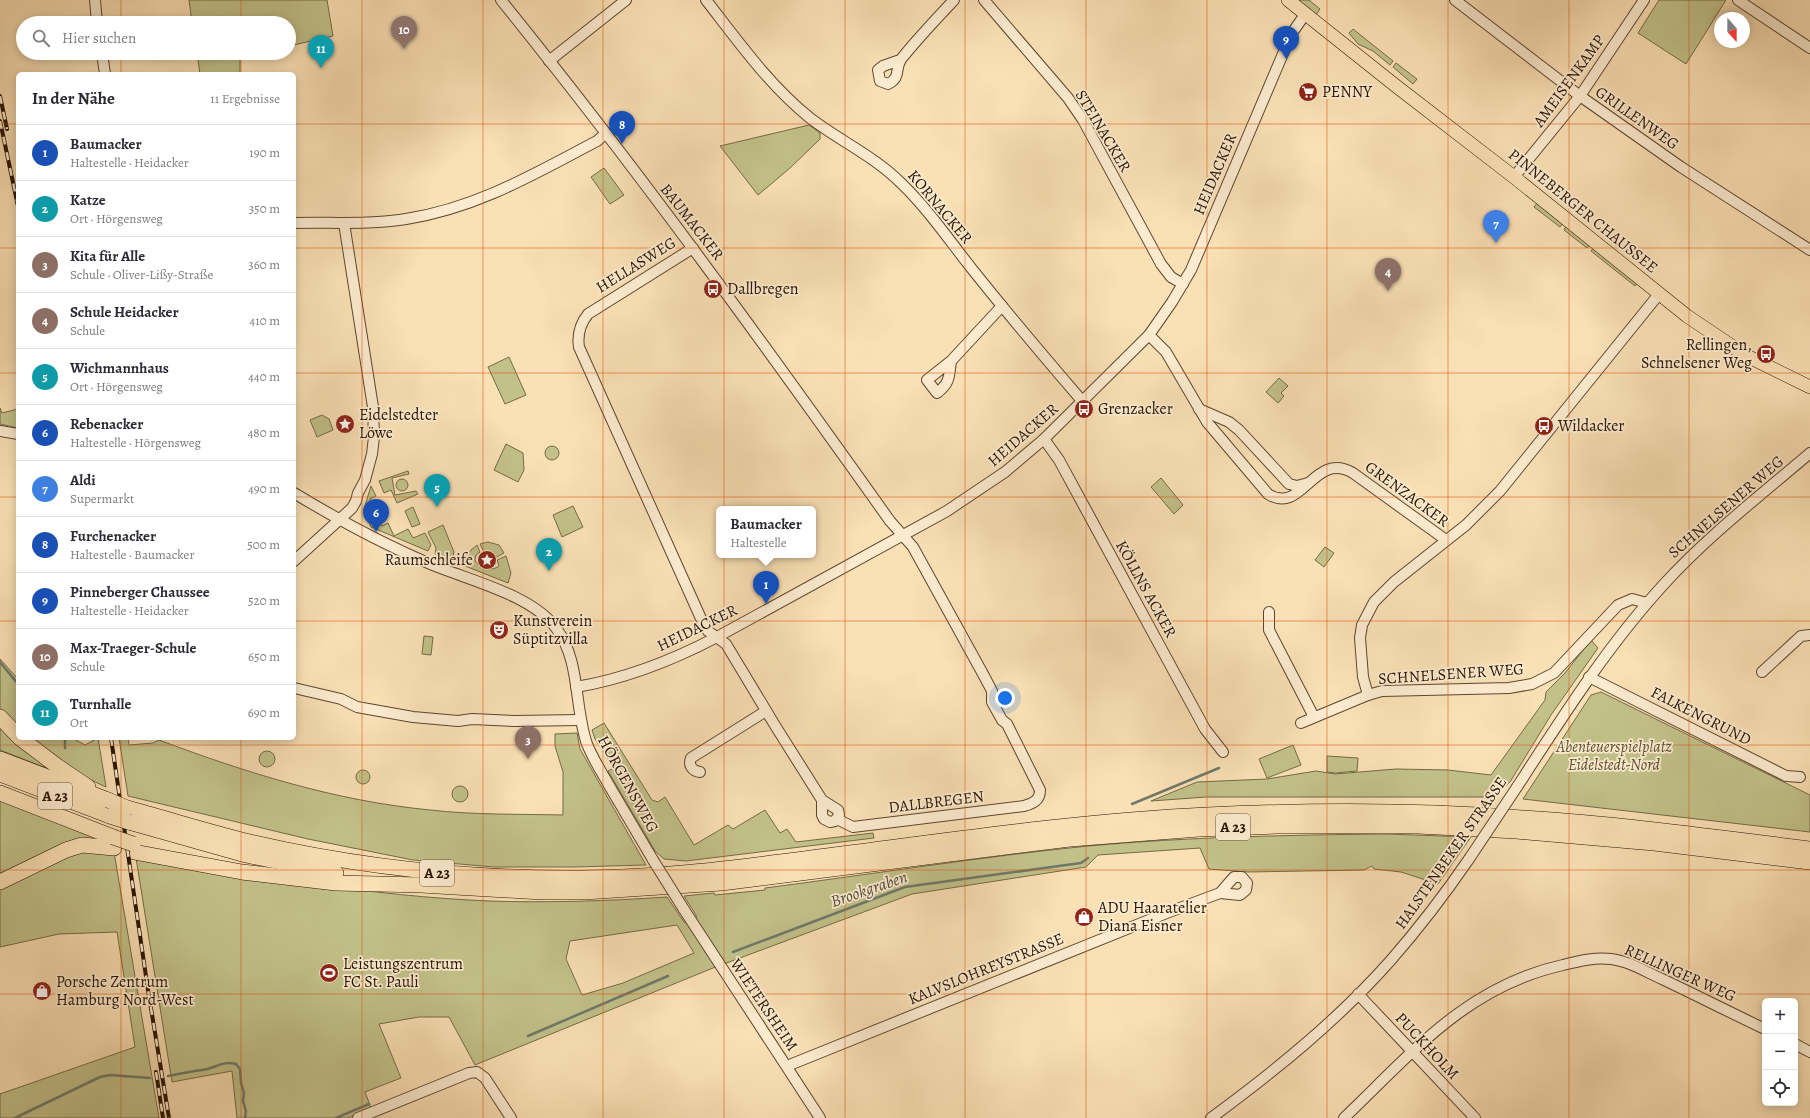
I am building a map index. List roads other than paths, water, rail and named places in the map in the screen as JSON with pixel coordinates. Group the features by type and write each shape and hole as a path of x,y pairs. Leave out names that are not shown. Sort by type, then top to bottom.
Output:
{"highway":[{"path":"0,717 16,734"},
{"path":"23,740 57,766 108,800"},
{"name":"A 23","path":"0,759 108,800 128,815 246,855 318,870 421,885 542,892 656,888 729,882 1086,838 1207,828 1338,824 1418,826 1585,836 1810,862"},
{"name":"A 23","path":"0,774 110,816 128,815 311,855 424,872 493,877 585,878 722,869 1069,826 1206,815 1276,812 1421,813 1518,817 1655,829 1810,849"},
{"path":"0,793 114,842 196,864 242,872 336,883 421,885"},
{"path":"0,882 66,850 82,845 114,842"}],"main road":[{"name":"PINNEBERGER CHAUSSEE","path":"1288,0 1514,177 1660,294 1716,336 1745,355 1810,387"}],"street":[{"path":"95,0 96,16"},
{"name":"BAUMACKER","path":"501,0 693,248 890,521 912,547 992,691 992,702 1002,720 1007,724 1039,785 1039,798"},
{"path":"549,61 626,0"},
{"name":"KORNACKER","path":"706,0 769,79 789,100 830,133 869,157 891,173 914,196 1002,306 1083,402"},
{"path":"900,60 954,0"},
{"name":"STEINACKER","path":"984,0 1068,98 1096,142 1161,264 1171,277 1183,284"},
{"name":"GRILLENWEG","path":"1455,0 1580,96 1681,167 1810,250"},
{"name":"AMEISENKAMP","path":"1514,177 1580,96 1644,0"},
{"path":"1738,0 1810,48"},
{"name":"HEIDACKER","path":"576,687 595,684 636,672 690,651 717,637 903,535 976,493 1005,472 1044,439 1149,336 1183,284 1191,270 1292,33 1306,13"},
{"path":"103,60 105,72"},
{"path":"296,223 344,223 405,219 457,208 513,185 597,141 605,134"},
{"path":"296,559 352,508 365,480 372,454 374,437 373,408 344,223"},
{"name":"HELLASWEG","path":"595,308 693,248"},
{"path":"1301,723 1368,695 1363,678 1360,638 1362,626 1367,613 1374,602 1389,586 1466,525 1500,491 1660,294"},
{"path":"951,361 1002,306"},
{"name":"DALLBREGEN","path":"595,308 588,314 580,327 578,334 579,347 703,623 708,631 726,644 822,800 837,808 839,812 837,819"},
{"name":"GRENZACKER","path":"1149,336 1166,352 1207,422 1268,494 1278,498 1288,498 1300,492 1308,483 1326,470 1332,468 1346,469 1446,540"},
{"path":"1199,409 1229,422 1239,430 1286,482 1292,485 1308,483"},
{"path":"0,431 16,434"},
{"name":"KÖLLNS ACKER","path":"1044,439 1059,460 1206,729 1223,752"},
{"name":"SCHNELSENER WEG","path":"1588,679 1647,603 1699,548 1810,453"},
{"name":"HÖRGENSWEG","path":"296,494 339,520 428,564 513,596 539,611 553,624 564,641 571,660 580,720 588,745 653,860 683,908"},
{"name":"SCHNELSENER WEG","path":"1368,695 1382,691 1509,688 1532,684 1554,673 1618,605 1632,599 1647,603"},
{"path":"1268,612 1269,630 1314,718"},
{"path":"1762,672 1801,636 1810,635"},
{"name":"FALKENGRUND","path":"1588,679 1786,776 1800,777"},
{"name":"HALSTENBEKER STRASSE","path":"1211,1118 1268,1075 1314,1037 1358,994 1404,945 1469,859 1588,679"},
{"path":"296,688 341,699 357,707 413,717 458,721 472,719 514,721 580,720"},
{"path":"700,772 696,772 691,767 692,758 766,711"},
{"name":"DALLBREGEN","path":"822,800 822,815 824,819 830,822 837,819 853,827 1024,806 1036,802 1039,798"},
{"name":"KALVSLOHREYSTRASSE","path":"787,1066 1120,931 1220,893"},
{"name":"WIETERSHEIM","path":"683,908 820,1118"},
{"name":"RELLINGER WEG","path":"1344,1118 1412,1051 1443,1024 1485,995 1525,976 1553,967 1596,959 1611,959 1636,967 1762,1028"},
{"name":"PUCKHOLM","path":"1358,994 1475,1118"},
{"path":"1798,1046 1810,1052"},
{"path":"358,1118 469,1072 477,1072 485,1078 511,1118"}],"waterway":[{"path":"0,662 16,682"},
{"path":"65,740 65,748"},
{"name":"Brookgraben","path":"1132,804 1219,768"},
{"name":"Brookgraben","path":"733,952 905,887 1081,863 1088,858"},
{"name":"Brookgraben","path":"528,1036 668,976"},
{"name":"Brookgraben","path":"168,1076 206,1069 227,1063 236,1064 240,1069 241,1083 244,1093 243,1101 246,1111 245,1118"},
{"name":"Brookgraben","path":"15,1118 100,1077 110,1075 150,1078"},
{"name":"Brookgraben","path":"336,1118 369,1104"}],"railway":[{"path":"0,96 7,129"},
{"path":"0,121 16,197"},
{"path":"111,740 148,990 169,1118"},
{"path":"156,1072 163,1118"}],"place":[{"name":"Max-Traeger-Schule","path":"404,49"},
{"name":"Pinneberger Chaussee","path":"1286,59"},
{"name":"Turnhalle","path":"321,68"},
{"name":"PENNY","path":"1308,92"},
{"name":"Furchenacker","path":"622,144"},
{"name":"Aldi","path":"1496,243"},
{"name":"Dallbregen","path":"713,289"},
{"name":"Schule Heidacker","path":"1388,291"},
{"name":"Rellingen, Schnelsener Weg","path":"1766,354"},
{"name":"Grenzacker","path":"1084,409"},
{"name":"Eidelstedter Löwe","path":"345,424"},
{"name":"Wildacker","path":"1544,426"},
{"name":"Wichmannhaus","path":"437,507"},
{"name":"Rebenacker","path":"376,532"},
{"name":"Raumschleife","path":"487,560"},
{"name":"Katze","path":"549,571"},
{"name":"Baumacker","path":"766,604"},
{"name":"Kunstverein Süptitzvilla","path":"499,630"},
{"name":"Kita für Alle","path":"528,759"},
{"name":"ADU Haaratelier Diana Eisner","path":"1084,917"},
{"name":"Leistungszentrum FC St. Pauli","path":"329,973"},
{"name":"Porsche Zentrum Hamburg Nord-West","path":"42,991"}],"park label":[{"name":"Abenteuerspielplatz Eidelstedt-Nord","path":"1614,756"}]}
